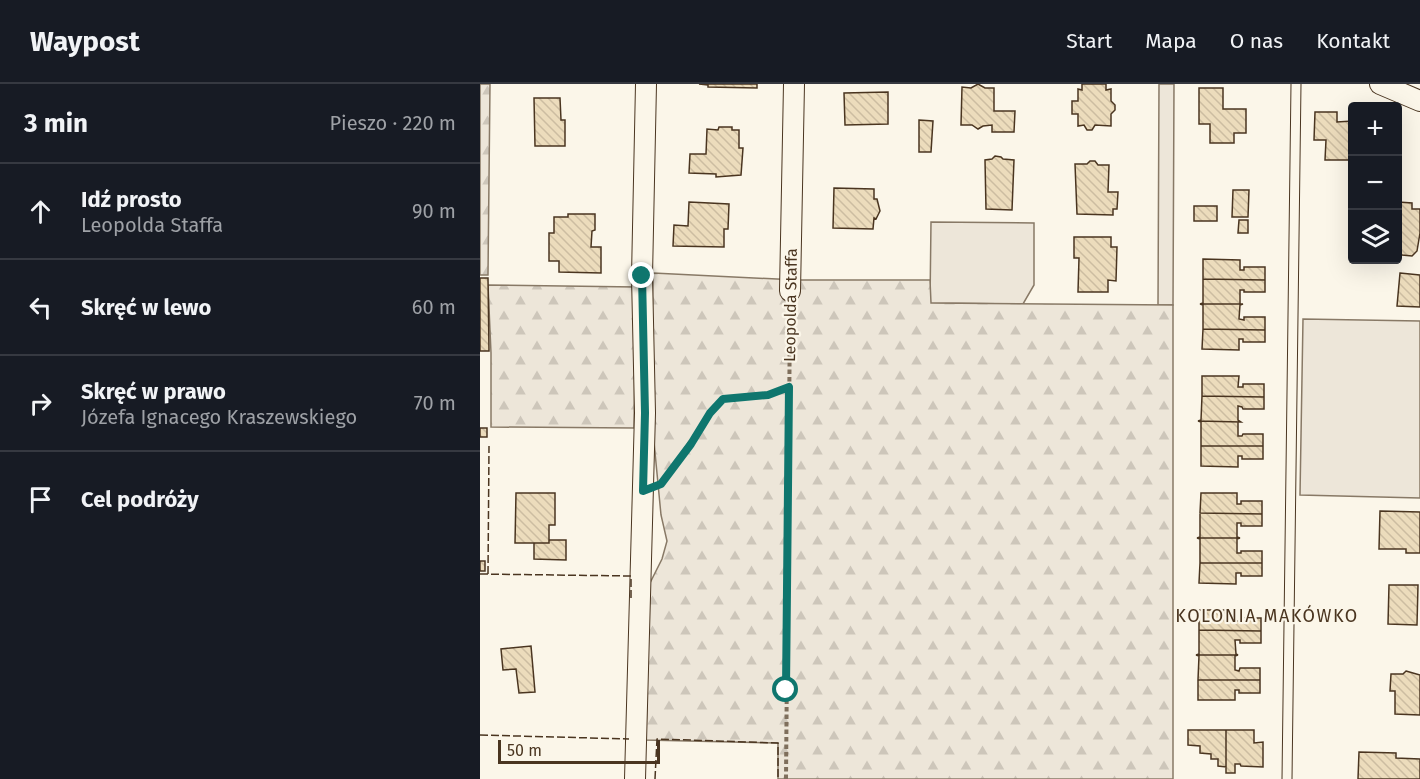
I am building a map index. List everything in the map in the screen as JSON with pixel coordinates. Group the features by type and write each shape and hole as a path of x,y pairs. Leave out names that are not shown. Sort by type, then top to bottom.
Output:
{"street":[{"path":"635,779 645,413 642,276 646,84"},
{"name":"Leopolda Staffa","path":"790,291 794,84"},
{"path":"1380,84 1420,101"}],"lane":[{"path":"1287,779 1296,84"}],"path":[{"name":"Leopolda Staffa","path":"786,779 790,291"},
{"path":"643,491 661,484 691,444 710,413 723,399 768,395 789,387"}],"green space":[{"path":"480,84 490,84 488,275 480,275"},
{"path":"1159,84 1174,84 1173,305 1158,305"},
{"path":"931,222 1034,223 1034,285 1023,304 930,303"},
{"path":"653,273 797,280 930,280 931,303 1173,305 1173,779 778,779 778,743 646,740 649,585 662,559 667,541 661,515 654,442 651,378"},
{"path":"488,285 636,287 634,428 491,427"},
{"path":"1303,319 1420,321 1420,498 1300,495"}],"building":[{"path":"699,84 757,84 757,88 708,87 708,85"},
{"path":"978,84 985,88 994,88 994,111 1015,111 1014,132 992,132 992,125 978,129 972,125 961,125 962,87 971,88"},
{"path":"1082,84 1106,84 1106,90 1111,89 1111,101 1115,105 1115,110 1111,114 1111,126 1095,125 1092,130 1087,130 1084,125 1078,126 1078,114 1072,114 1072,101 1078,101 1078,89 1082,90"},
{"path":"1199,88 1223,88 1223,109 1246,109 1246,133 1234,133 1234,143 1210,143 1210,124 1199,124"},
{"path":"888,92 888,124 845,125 844,93"},
{"path":"534,98 560,98 561,120 565,120 565,146 535,146"},
{"path":"1315,112 1337,112 1337,122 1348,121 1348,160 1325,160 1326,140 1314,140"},
{"path":"919,120 933,121 931,152 919,152"},
{"path":"719,127 732,127 732,130 739,130 739,148 743,148 741,175 716,177 716,174 689,173 690,154 706,154 707,129 718,130"},
{"path":"995,156 1014,160 1012,210 986,209 985,160"},
{"path":"1095,161 1098,165 1109,165 1108,192 1118,192 1117,209 1113,209 1113,215 1077,214 1075,164 1087,164"},
{"path":"834,188 874,189 874,199 877,199 880,211 876,219 874,218 873,229 833,228"},
{"path":"1233,190 1249,190 1248,217 1232,217"},
{"path":"689,202 729,204 728,229 724,229 724,247 673,246 674,225 688,226"},
{"path":"1402,202 1412,203 1412,209 1420,209 1417,251 1412,256 1402,255"},
{"path":"1194,206 1217,206 1217,221 1194,221"},
{"path":"568,214 595,214 595,230 592,231 591,247 601,247 601,273 559,272 559,261 549,261 549,233 554,233 554,217 568,217"},
{"path":"1239,220 1248,220 1248,233 1238,233"},
{"path":"1074,237 1111,237 1111,247 1117,247 1116,281 1108,280 1108,292 1078,292 1079,258 1074,258"},
{"path":"1203,259 1240,260 1240,270 1244,270 1244,267 1265,267 1265,280 1203,279"},
{"path":"1400,273 1420,275 1420,307 1397,306"},
{"path":"480,278 488,278 489,351 480,351"},
{"path":"1203,279 1265,280 1265,292 1240,290 1240,304 1200,304 1203,303"},
{"path":"1200,304 1243,304 1240,305 1239,319 1265,317 1265,330 1203,329 1203,305"},
{"path":"1203,329 1265,330 1265,342 1243,342 1243,339 1239,339 1239,350 1202,349"},
{"path":"1202,376 1239,376 1238,387 1243,387 1243,384 1264,384 1264,397 1202,396"},
{"path":"1202,396 1264,397 1264,409 1243,409 1238,406 1238,420 1241,422 1198,421 1201,420"},
{"path":"1198,421 1241,422 1238,422 1238,436 1263,434 1263,446 1201,446 1201,422"},
{"path":"480,428 487,428 487,437 480,437"},
{"path":"1201,446 1263,446 1263,459 1242,459 1242,456 1238,456 1238,467 1201,466"},
{"path":"516,493 555,493 555,525 549,525 549,543 515,543"},
{"path":"1201,493 1237,493 1237,504 1241,504 1241,501 1262,501 1262,514 1200,513"},
{"path":"1380,511 1420,512 1420,553 1406,553 1406,549 1379,549"},
{"path":"1200,513 1262,514 1262,526 1241,526 1241,523 1237,523 1237,537 1240,538 1197,538 1200,537"},
{"path":"1197,538 1240,538 1237,539 1237,553 1262,551 1262,563 1200,563 1200,539"},
{"path":"549,540 566,540 566,560 534,559 534,543 549,543"},
{"path":"480,561 485,561 485,571 480,571"},
{"path":"1200,563 1262,563 1262,576 1241,576 1241,573 1236,573 1236,584 1199,583"},
{"path":"1389,585 1418,585 1417,625 1388,624"},
{"path":"1199,610 1236,610 1236,621 1240,621 1240,618 1261,618 1261,631 1199,630"},
{"path":"1199,630 1261,631 1261,643 1240,643 1240,640 1235,640 1238,655 1196,655 1199,654"},
{"path":"531,646 535,692 519,693 516,669 503,670 501,649"},
{"path":"1196,655 1238,655 1235,656 1235,670 1260,668 1260,680 1198,680 1199,656"},
{"path":"1406,671 1420,675 1420,715 1395,714 1395,691 1390,691 1391,674 1403,674"},
{"path":"1198,680 1260,680 1260,693 1239,693 1239,690 1235,690 1235,700 1198,700"},
{"path":"1188,730 1226,730 1226,767 1218,766 1218,759 1211,759 1211,754 1200,753 1200,746 1188,745"},
{"path":"1226,730 1254,730 1254,743 1263,742 1263,767 1235,764 1235,773 1226,773"},
{"path":"1359,752 1396,753 1396,758 1420,759 1420,779 1358,779"}],"fence":[{"path":"488,574 489,446"},
{"path":"480,574 631,576 631,599"},
{"path":"480,735 629,739"},
{"path":"655,779 657,739 778,743 778,779"}],"district":[{"name":"KOLONIA MAKÓWKO","path":"1267,616"}],"route":[{"path":"642,276 645,413 643,491 661,484 691,444 710,413 723,399 768,395 789,387 786,690"}]}
